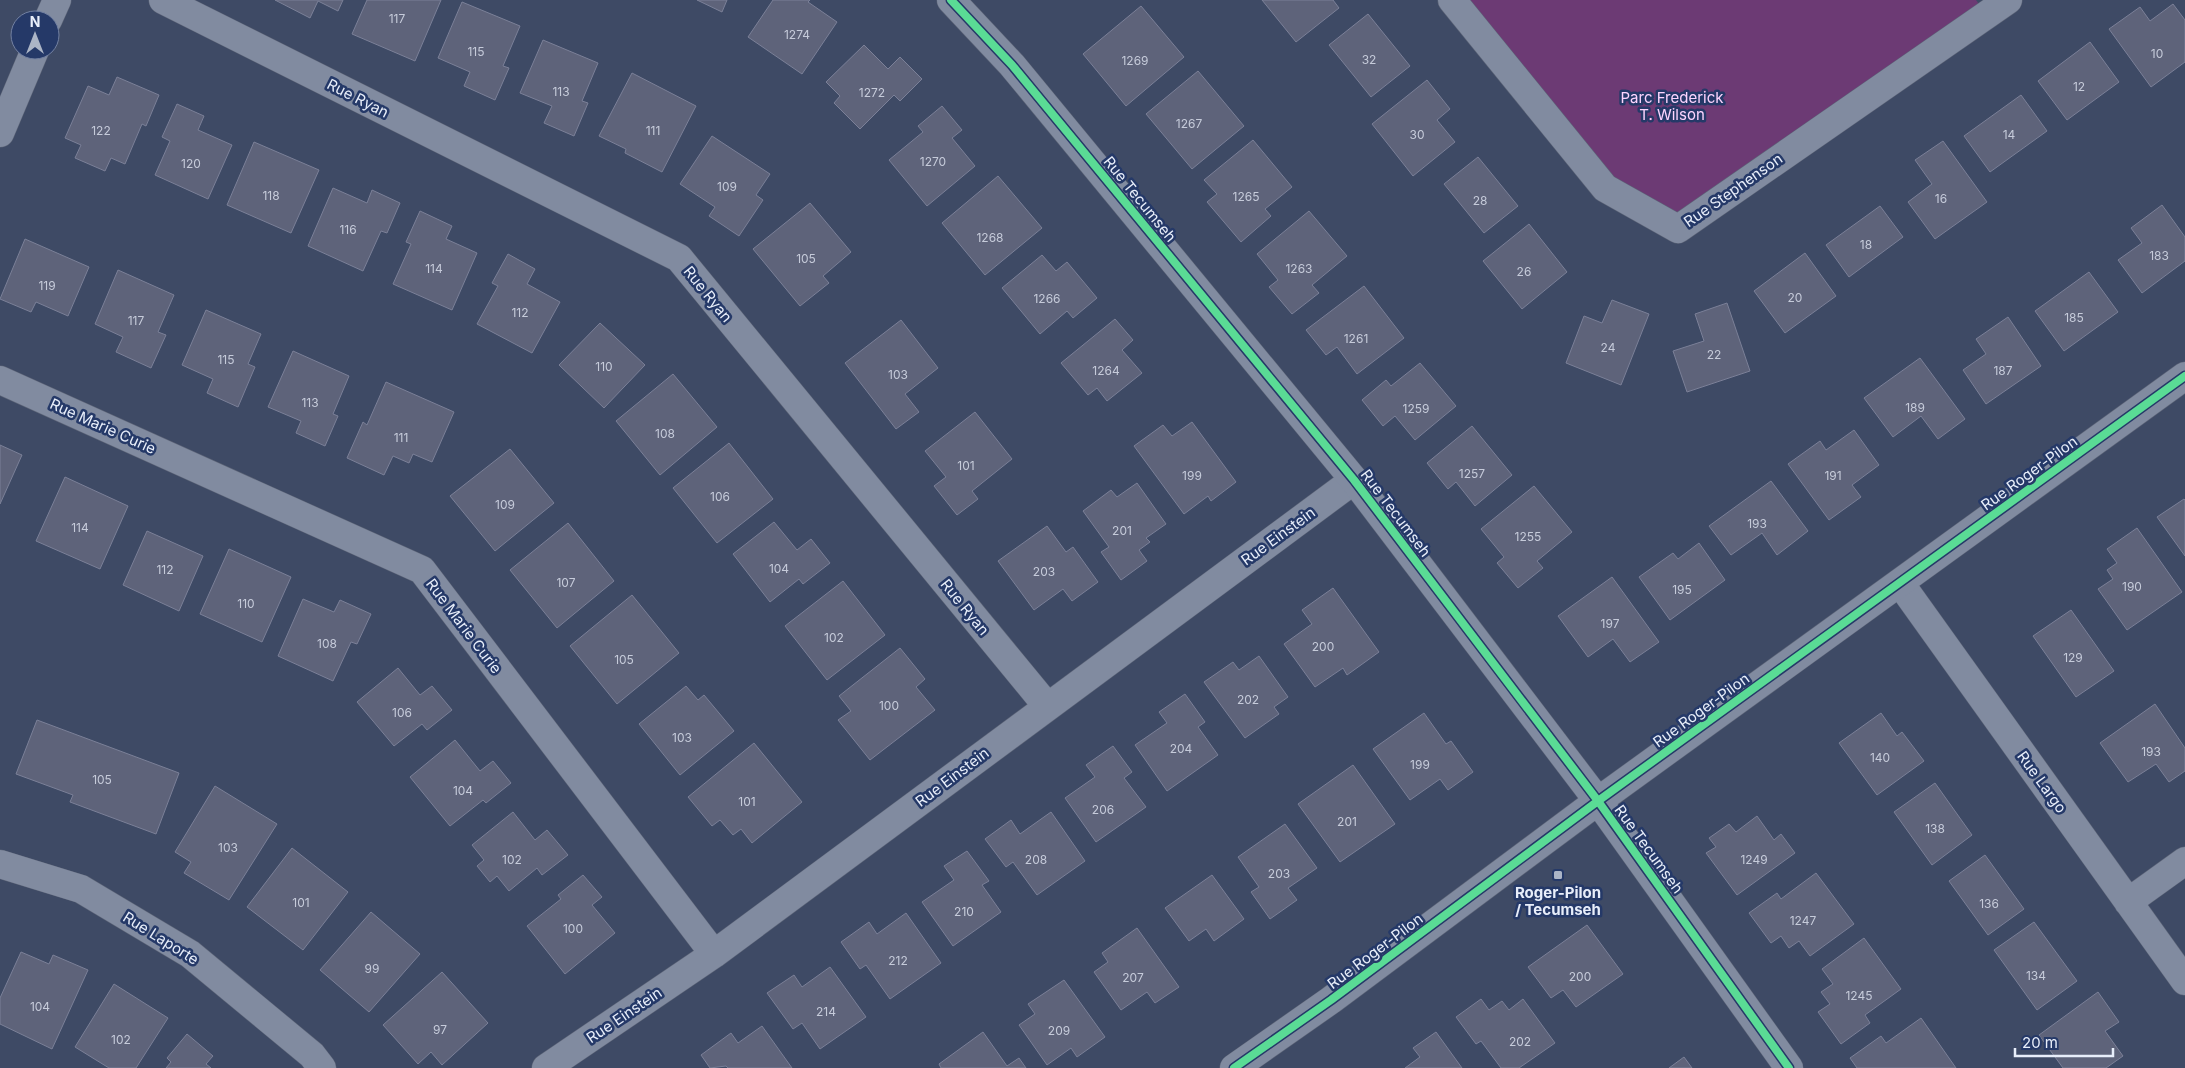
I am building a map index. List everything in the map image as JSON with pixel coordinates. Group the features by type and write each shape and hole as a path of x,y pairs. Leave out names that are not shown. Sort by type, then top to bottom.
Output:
{"street":[{"name":"Rue Ryan","path":"163,0 679,258 1047,706"},
{"name":"Rue Tecumseh","path":"951,0 1012,64 1354,480 1598,801 1789,1068"},
{"name":"Rue Stephenson","path":"1452,0 1605,188 1678,229 2008,0"},
{"path":"0,133 31,60"},
{"name":"Rue Roger-Pilon","path":"1234,1068 1331,1000 1598,801 2185,376"},
{"name":"Rue Marie Curie","path":"0,380 422,570 714,954"},
{"name":"Rue Einstein","path":"546,1068 714,954 1354,480"},
{"name":"Rue Largo","path":"1900,583 2185,981"},
{"path":"2128,902 2185,861"},
{"name":"Rue Laporte","path":"0,864 81,889 190,954 312,1055 322,1068"}],"green space":[{"name":"Parc Frederick T. Wilson","path":"1452,0 1976,0 1986,14 1678,229 1605,188"}],"building":[{"path":"275,0 343,0 338,11 318,1 310,18"},
{"path":"367,0 441,0 415,61 352,34"},
{"path":"697,0 727,0 722,12"},
{"path":"773,0 810,0 808,2 837,22 802,74 748,37"},
{"path":"1262,0 1333,0 1339,8 1296,42"},
{"path":"462,2 520,26 503,66 509,68 495,100 464,86 470,72 438,58"},
{"path":"2173,4 2185,20 2185,62 2151,87 2109,29 2140,7 2150,21"},
{"path":"1141,6 1184,57 1126,106 1083,54"},
{"path":"1368,14 1410,66 1371,97 1329,45"},
{"path":"543,40 598,63 582,101 588,103 574,136 544,123 552,106 520,93"},
{"path":"2090,42 2119,82 2067,120 2038,81"},
{"path":"864,45 888,69 900,57 922,79 900,101 894,95 860,129 834,103 840,96 826,82"},
{"path":"1198,71 1244,126 1192,169 1146,114"},
{"path":"632,73 696,106 662,172 625,153 626,149 599,136"},
{"path":"117,77 159,95 146,126 142,124 125,164 111,158 105,171 75,158 81,145 65,138 88,86 109,95"},
{"path":"1427,80 1450,109 1437,120 1455,142 1413,176 1372,124"},
{"path":"2021,95 2047,131 1990,172 1964,136"},
{"path":"177,104 204,116 198,130 232,145 208,199 155,175 170,141 162,137"},
{"path":"942,106 962,130 952,138 975,166 927,206 889,160 923,132 918,126"},
{"path":"712,136 770,174 756,195 763,200 739,236 709,216 715,207 680,184"},
{"path":"1253,140 1292,187 1265,209 1271,216 1241,242 1207,202 1217,194 1204,180"},
{"path":"1943,141 1987,202 1935,239 1908,202 1932,184 1915,160"},
{"path":"254,142 319,170 291,233 227,205"},
{"path":"1478,157 1518,206 1484,233 1444,184"},
{"path":"998,176 1042,228 985,275 942,223"},
{"path":"333,188 367,203 372,190 400,203 387,233 381,231 363,271 308,246"},
{"path":"810,203 851,252 823,276 829,283 800,306 753,249"},
{"path":"2162,205 2185,237 2185,261 2142,293 2118,260 2142,243 2131,228"},
{"path":"1880,206 1903,237 1849,277 1826,245"},
{"path":"420,211 452,226 446,239 477,253 452,310 393,284 411,244 406,242"},
{"path":"1309,211 1347,256 1312,285 1319,293 1292,314 1269,287 1278,280 1257,254"},
{"path":"1529,224 1567,272 1522,309 1483,261"},
{"path":"25,239 89,267 68,316 36,302 31,312 0,299"},
{"path":"1805,253 1836,296 1785,333 1754,291"},
{"path":"508,254 535,269 527,284 560,302 532,353 477,324 498,286 492,283"},
{"path":"1042,255 1056,271 1067,262 1097,298 1073,318 1067,311 1040,334 1002,288"},
{"path":"118,270 174,295 158,332 166,335 151,368 116,352 123,337 95,324"},
{"path":"2089,272 2118,312 2064,351 2035,311"},
{"path":"1364,286 1404,338 1357,374 1337,347 1326,355 1306,330"},
{"path":"1612,300 1649,314 1621,385 1566,363 1584,316 1602,323"},
{"path":"1727,303 1750,371 1687,392 1673,351 1704,341 1695,314"},
{"path":"206,310 261,334 248,364 255,367 238,407 207,393 213,379 182,365"},
{"path":"2008,317 2041,366 1986,404 1963,370 1986,354 1976,339"},
{"path":"1115,319 1133,340 1122,350 1142,373 1107,401 1097,388 1088,395 1061,363"},
{"path":"901,320 938,368 905,394 919,412 896,429 845,363"},
{"path":"600,323 645,365 604,408 559,365"},
{"path":"293,351 349,376 333,414 338,416 325,446 296,433 301,421 268,407"},
{"path":"1920,358 1965,419 1938,439 1921,416 1893,437 1864,398"},
{"path":"1420,363 1456,406 1415,440 1395,416 1383,426 1362,400 1386,380 1391,386"},
{"path":"673,374 717,427 660,475 616,421"},
{"path":"386,382 454,412 432,462 413,454 409,463 393,456 384,475 347,458 363,422 367,425"},
{"path":"975,412 1012,459 972,491 978,499 957,515 934,486 946,477 925,451"},
{"path":"1192,422 1236,482 1211,501 1208,496 1184,514 1134,446 1163,425 1172,436"},
{"path":"1472,426 1512,475 1475,506 1456,482 1448,489 1427,463"},
{"path":"1854,430 1879,465 1852,485 1861,497 1829,520 1788,464 1820,441 1826,450"},
{"path":"729,443 773,499 717,543 673,488"},
{"path":"0,445 22,455 0,504"},
{"path":"510,449 554,503 495,551 450,496"},
{"path":"65,477 128,506 100,569 36,541"},
{"path":"1771,481 1808,531 1777,555 1762,533 1731,555 1709,526"},
{"path":"1137,483 1166,524 1146,538 1150,542 1139,550 1147,561 1121,580 1101,552 1109,547 1083,511 1111,490 1117,497"},
{"path":"1534,486 1572,532 1537,561 1543,568 1518,588 1497,563 1504,557 1481,529"},
{"path":"2185,500 2185,556 2157,517"},
{"path":"774,522 797,550 811,539 830,563 803,584 799,579 770,602 733,554"},
{"path":"568,523 614,581 557,628 510,570"},
{"path":"1047,526 1066,552 1073,547 1098,582 1072,601 1063,589 1034,610 998,561"},
{"path":"2137,528 2182,592 2127,630 2098,589 2113,579 2107,570 2117,563 2107,549"},
{"path":"147,531 203,556 179,611 123,585"},
{"path":"1699,543 1725,580 1670,620 1639,577 1673,553 1678,559"},
{"path":"229,549 291,577 262,642 200,614"},
{"path":"1612,577 1659,642 1630,662 1613,639 1588,657 1558,616"},
{"path":"843,581 885,635 827,680 785,626"},
{"path":"1333,588 1379,652 1347,675 1343,668 1315,687 1284,644 1312,624 1302,610"},
{"path":"632,595 679,653 617,704 570,646"},
{"path":"303,599 334,612 340,600 371,614 357,644 351,642 333,681 278,656"},
{"path":"2071,610 2114,671 2076,697 2033,636"},
{"path":"900,648 925,679 916,687 935,710 870,760 838,720 851,711 839,696"},
{"path":"1259,656 1288,697 1274,707 1279,714 1245,738 1204,682 1233,662 1239,670"},
{"path":"398,668 420,695 432,686 452,710 427,730 422,724 394,746 357,702"},
{"path":"686,686 698,700 704,695 734,731 680,775 639,724"},
{"path":"1185,694 1205,722 1198,727 1218,755 1167,791 1135,745 1167,723 1159,712"},
{"path":"2155,704 2185,748 2185,771 2169,782 2156,764 2128,782 2100,743"},
{"path":"1424,713 1446,744 1451,741 1473,772 1448,790 1440,779 1410,800 1373,749"},
{"path":"1881,713 1897,736 1902,732 1924,761 1877,795 1839,743"},
{"path":"37,720 179,773 156,834 70,802 73,795 16,774"},
{"path":"455,740 480,771 493,761 511,783 486,803 483,800 450,826 410,777"},
{"path":"754,743 802,802 752,843 741,829 733,835 720,820 712,826 688,797"},
{"path":"1113,746 1132,772 1124,778 1146,807 1096,842 1065,798 1095,777 1086,765"},
{"path":"1353,765 1395,824 1340,862 1298,804"},
{"path":"1935,783 1972,835 1932,865 1894,812"},
{"path":"215,786 277,824 229,900 184,873 191,862 175,852"},
{"path":"513,812 535,840 547,830 568,855 542,875 537,868 509,891 497,876 490,882 477,866 484,860 472,845"},
{"path":"1051,812 1085,861 1037,895 1013,862 1006,867 985,839 1011,820 1020,834"},
{"path":"1757,816 1774,840 1781,834 1795,853 1737,895 1706,853 1716,847 1709,838 1729,824 1736,832"},
{"path":"1285,824 1317,868 1288,888 1297,900 1270,919 1251,892 1259,887 1238,857"},
{"path":"292,848 348,892 303,950 247,907"},
{"path":"967,851 989,881 982,885 1001,912 953,946 922,902 954,880 944,866"},
{"path":"1985,855 2024,909 1988,935 1949,881"},
{"path":"1816,873 1854,924 1810,956 1799,941 1789,948 1781,936 1771,943 1749,913 1777,893 1781,899"},
{"path":"583,875 602,897 592,905 615,933 565,974 527,926 561,899 558,895"},
{"path":"1212,875 1244,919 1214,941 1206,929 1189,941 1165,908"},
{"path":"371,912 420,954 369,1012 320,970"},
{"path":"906,913 941,963 890,999 866,965 860,969 841,942 869,922 877,934"},
{"path":"2034,922 2077,981 2037,1010 1994,950"},
{"path":"1587,925 1623,974 1576,1007 1563,990 1551,998 1528,967"},
{"path":"1137,928 1179,987 1155,1003 1147,992 1121,1010 1094,972 1108,962 1102,953"},
{"path":"1864,938 1901,989 1865,1015 1870,1023 1841,1044 1818,1012 1830,1004 1821,992 1833,984 1822,969"},
{"path":"21,952 49,964 53,955 88,970 52,1049 0,1024 0,998"},
{"path":"830,967 866,1017 820,1049 802,1023 793,1029 767,993 794,975 802,987"},
{"path":"442,972 488,1023 442,1065 431,1052 418,1064 383,1025"},
{"path":"1064,980 1105,1037 1077,1057 1071,1048 1047,1065 1019,1025 1035,1014 1028,1004"},
{"path":"114,984 168,1018 136,1068 109,1068 75,1047"},
{"path":"2098,992 2119,1022 2105,1031 2123,1056 2106,1068 2063,1068 2039,1035"},
{"path":"1481,999 1489,1010 1502,1001 1509,1010 1523,999 1555,1043 1519,1068 1501,1068 1481,1041 1476,1044 1456,1017"},
{"path":"1921,1018 1956,1068 1857,1068 1850,1058 1881,1036 1886,1043"},
{"path":"762,1026 792,1068 728,1068 726,1066 710,1068 701,1055 731,1033 738,1043"},
{"path":"983,1032 1007,1066 1019,1058 1026,1068 941,1068 939,1064"},
{"path":"1436,1032 1462,1068 1405,1068 1420,1057 1413,1048"},
{"path":"187,1034 213,1056 206,1064 211,1068 166,1068 171,1062 167,1058"},
{"path":"1684,1057 1692,1068 1669,1068"}],"cycle path":[{"path":"951,0 1012,65 1354,480 1598,801 1789,1068"},
{"path":"1234,1068 1331,1000 1598,801 2185,376"}],"place":[{"name":"Roger-Pilon / Tecumseh","path":"1558,875"}]}
